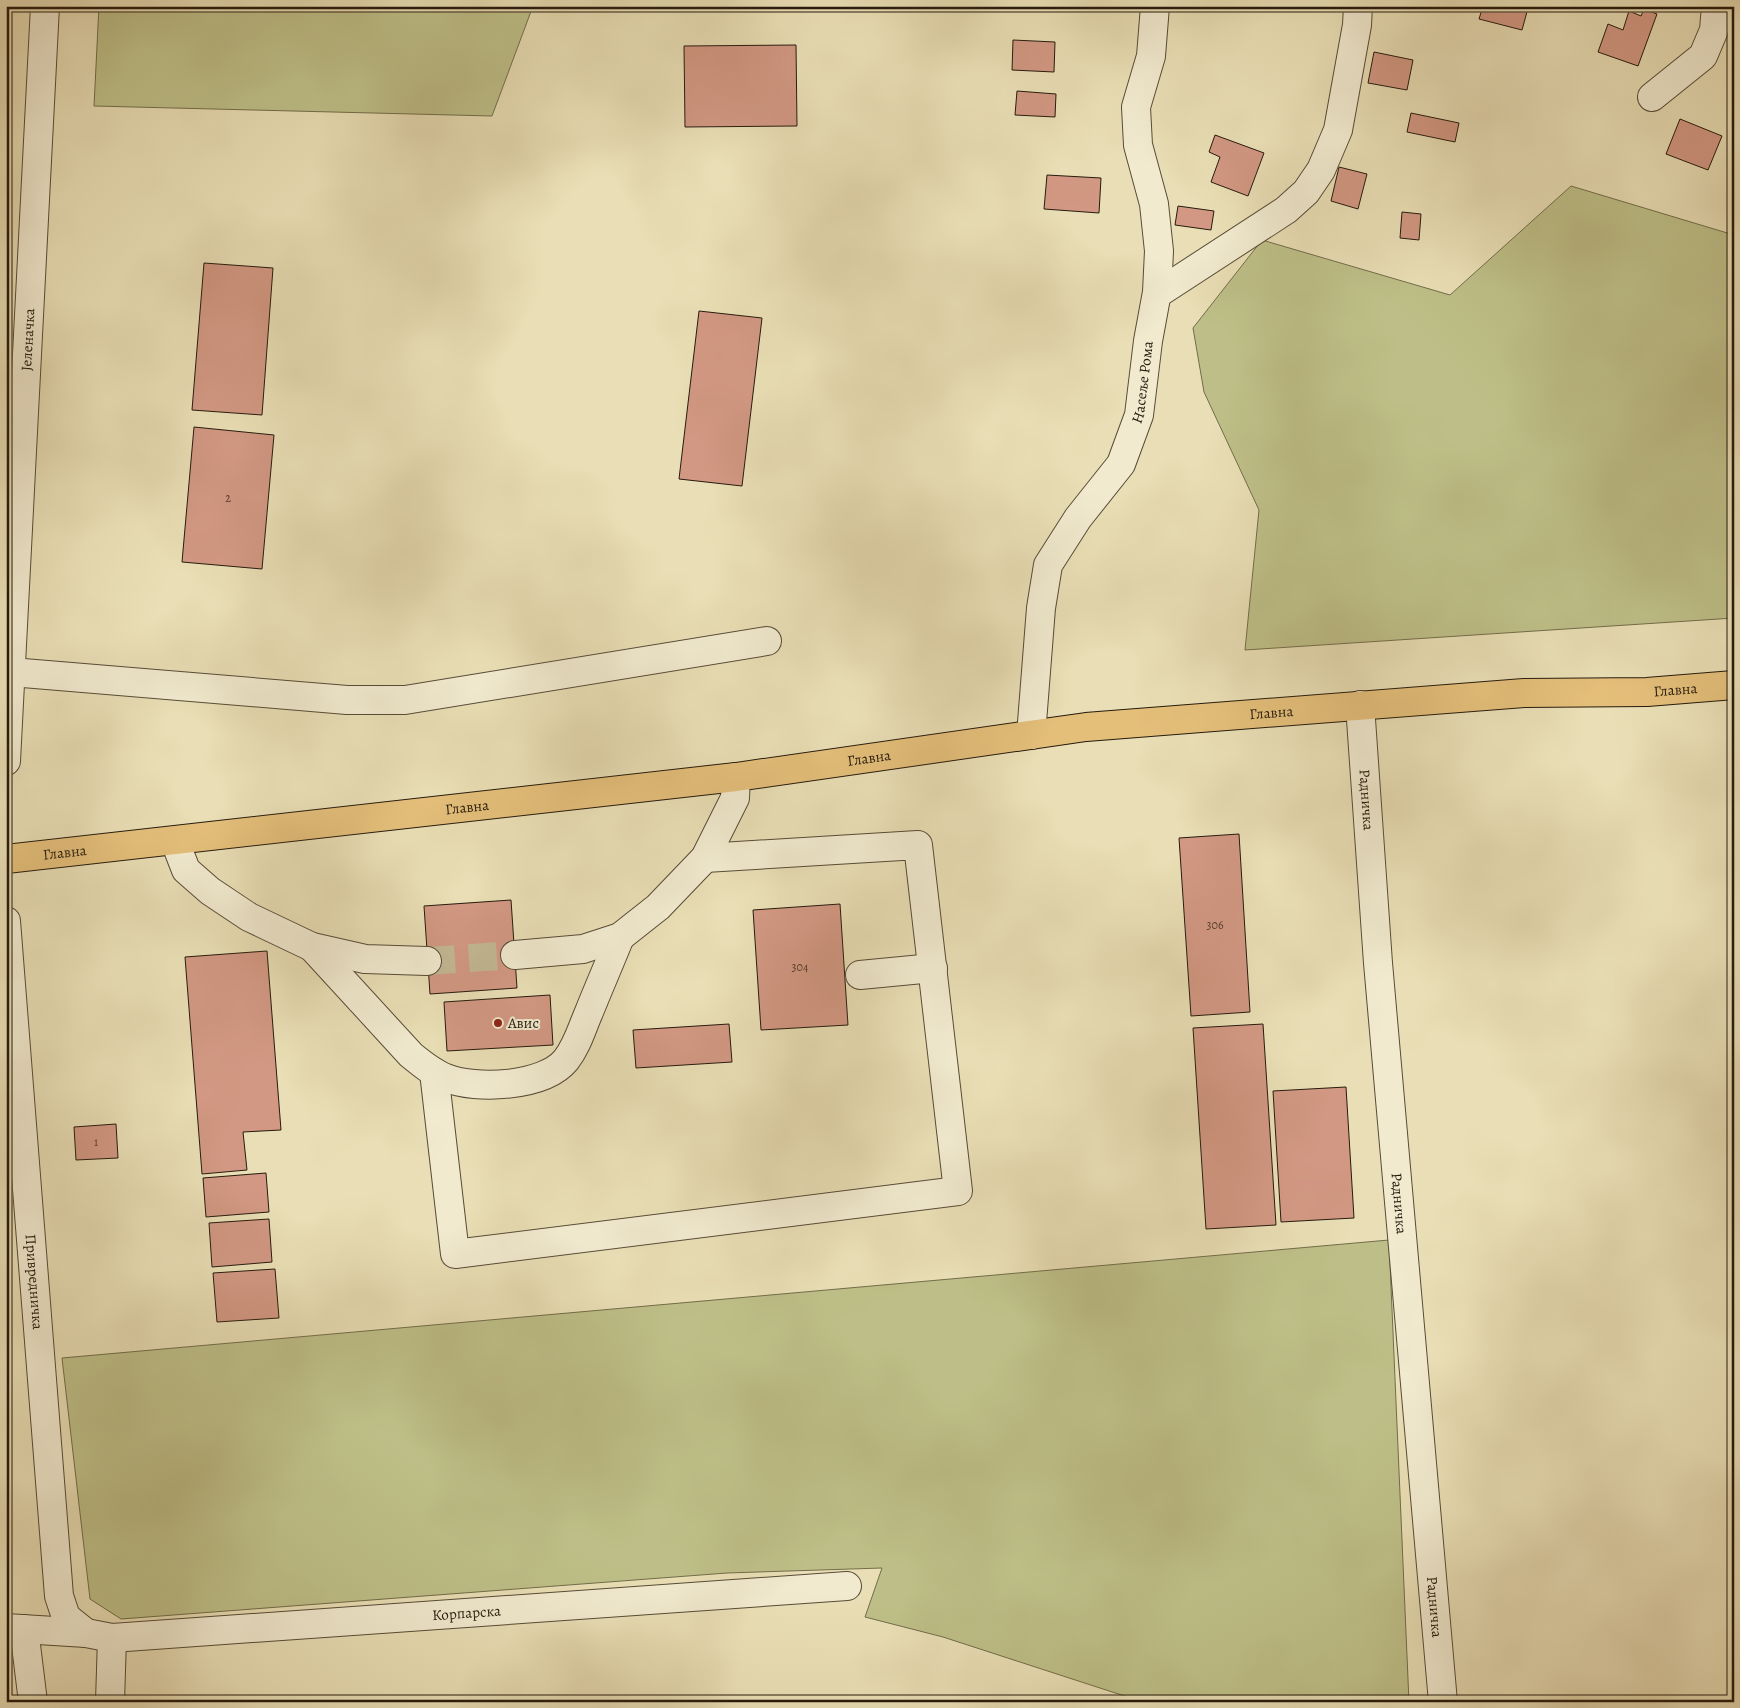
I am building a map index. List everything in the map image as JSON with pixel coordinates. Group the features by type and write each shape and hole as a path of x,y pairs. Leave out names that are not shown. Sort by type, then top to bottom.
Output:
{"main road":[{"name":"Главна","path":"6,859 736,777 1086,727 1524,693 1647,692 1734,685"}],"street":[{"name":"Јеленачка","path":"6,761 45,6"},
{"name":"Насеље Рома","path":"1031,735 1041,608 1048,565 1078,518 1121,464 1139,415 1148,341 1157,294 1158,251 1154,204 1138,145 1136,107 1151,56 1155,6"},
{"path":"1157,294 1286,210 1306,192 1321,170 1338,130 1357,25 1358,6"},
{"path":"1652,97 1702,56 1714,30 1716,6"},
{"path":"11,672 347,700 405,700 766,641"},
{"name":"Радничка","path":"1360,705 1378,963 1443,1702"},
{"path":"515,955 583,949 620,937 658,906 704,858 734,798 736,777"},
{"path":"177,840 179,852 186,870 210,891 249,916 312,947 366,959 427,960"},
{"path":"434,1072 456,1254 958,1191 918,845 704,858"},
{"name":"Привредничка","path":"6,921 59,1596 66,1617 99,1636"},
{"path":"312,947 411,1055 434,1072 458,1082 492,1085 522,1081 553,1071 566,1060 577,1042 620,937"},
{"path":"860,975 933,968"},
{"name":"Корпарска","path":"99,1636 848,1586"},
{"path":"33,1702 15,1628 99,1636 110,1702"}],"green space":[{"path":"99,6 533,6 492,116 94,106"},
{"path":"1571,186 1734,235 1734,618 1245,650 1259,510 1204,392 1193,328 1262,240 1450,295"},
{"path":"1389,1240 1409,1702 1143,1702 943,1637 865,1617 882,1568 727,1573 121,1619 90,1599 62,1358"}],"building":[{"path":"1014,6 1060,6 1060,11"},
{"path":"1483,6 1522,6 1528,8 1522,30 1479,19"},
{"path":"1644,9 1657,14 1638,66 1598,52 1608,24 1623,30 1629,11 1641,16"},
{"path":"1013,40 1055,42 1054,72 1012,70"},
{"path":"796,45 797,126 685,127 684,46"},
{"path":"1374,52 1413,60 1407,90 1368,83"},
{"path":"1017,91 1056,94 1055,117 1015,115"},
{"path":"1411,113 1459,123 1455,142 1407,132"},
{"path":"1680,119 1722,136 1708,170 1666,154"},
{"path":"1215,135 1264,153 1248,196 1211,182 1220,157 1209,152"},
{"path":"1339,167 1367,174 1358,209 1331,201"},
{"path":"1047,175 1101,178 1099,213 1044,209"},
{"path":"1178,206 1214,211 1211,230 1175,225"},
{"path":"1402,212 1421,214 1419,240 1400,238"},
{"path":"204,263 273,268 262,415 192,410"},
{"path":"699,311 762,318 742,486 679,479"},
{"path":"194,427 274,435 262,569 182,562"},
{"path":"1239,834 1250,1012 1191,1016 1179,838"},
{"path":"511,900 517,988 430,994 424,906"},
{"path":"840,904 848,1025 761,1030 753,910"},
{"path":"267,951 281,1130 243,1132 247,1170 202,1174 185,957"},
{"path":"550,995 553,1045 447,1051 444,1002"},
{"path":"729,1024 732,1062 636,1068 633,1030"},
{"path":"1263,1024 1276,1225 1206,1229 1193,1028"},
{"path":"1346,1087 1354,1218 1281,1222 1273,1091"},
{"path":"116,1124 118,1158 76,1160 74,1127"},
{"path":"266,1173 269,1212 206,1217 203,1178"},
{"path":"269,1219 272,1262 212,1267 209,1223"},
{"path":"275,1269 279,1318 217,1322 213,1273"}],"tunnel":[{"path":"427,961 515,955"}],"place":[{"name":"Авис","path":"498,1023"}]}
